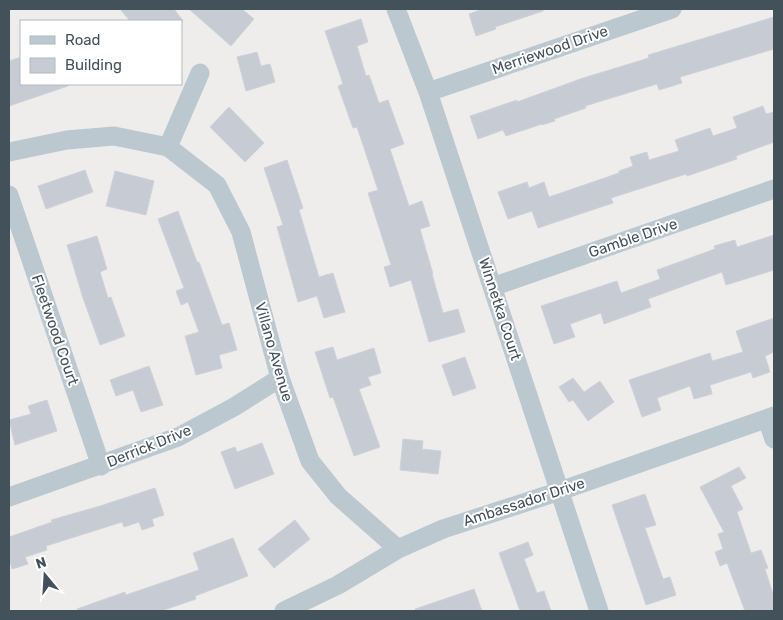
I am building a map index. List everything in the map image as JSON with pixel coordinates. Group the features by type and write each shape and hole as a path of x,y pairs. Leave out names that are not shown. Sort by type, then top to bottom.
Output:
{"street":[{"name":"Winnetka Court","path":"396,9 428,92 599,611"},
{"name":"Merriewood Drive","path":"428,92 672,9"},
{"path":"9,152 67,140 114,136 168,147 200,73"},
{"name":"Villano Avenue","path":"168,147 217,185 241,232 280,378 310,461 338,496 398,549"},
{"name":"Gamble Drive","path":"492,286 774,189"},
{"name":"Fleetwood Court","path":"9,195 101,466"},
{"name":"Derrick Drive","path":"9,497 101,466 178,437 234,407 280,378"},
{"path":"771,418 774,439"},
{"name":"Ambassador Drive","path":"284,611 338,584 398,549 442,529 560,491 771,418"}],"building":[{"path":"120,9 174,9 183,21 182,20 129,20"},
{"path":"189,9 242,9 254,19 231,46"},
{"path":"483,9 543,9 543,11 495,27 496,29 476,36 469,14"},
{"path":"774,17 774,49 680,77 682,83 659,90 657,84 585,106 586,108 542,125 506,136 503,130 478,139 470,116 649,58 648,55"},
{"path":"361,19 368,42 357,46 366,76 369,75 379,103 388,100 404,144 390,149 409,206 422,201 430,226 420,229 443,313 458,309 465,332 429,342 411,280 390,287 384,267 391,265 368,193 378,190 357,127 353,128 338,86 343,84 325,31"},
{"path":"257,52 261,66 270,64 275,82 246,91 237,57"},
{"path":"20,57 20,85 68,86 9,106 9,61"},
{"path":"763,106 766,114 774,112 774,142 736,156 737,159 611,198 613,203 538,228 532,211 508,219 498,192 527,182 529,188 544,182 549,197 619,173 619,171 633,166 630,157 647,152 649,160 679,151 675,140 710,128 713,136 737,128 733,117"},
{"path":"229,107 264,143 245,162 210,127"},
{"path":"287,160 303,208 299,210 319,277 333,273 345,312 324,318 317,296 298,302 277,227 283,225 264,168"},
{"path":"85,170 93,192 46,209 38,186"},
{"path":"115,171 154,181 146,215 106,206"},
{"path":"178,211 222,325 229,323 237,350 219,355 222,368 196,375 185,336 199,332 188,302 181,305 176,291 184,288 158,219"},
{"path":"774,235 774,270 726,285 722,272 648,299 651,307 604,324 601,313 570,324 575,337 554,344 541,306 617,281 621,293 660,279 657,270 715,249 714,246 735,240 737,247"},
{"path":"97,236 107,269 100,272 108,298 111,297 125,336 100,345 67,245"},
{"path":"774,318 774,352 765,356 770,372 753,378 751,372 710,385 712,394 694,399 690,386 657,398 661,410 642,417 629,380 710,353 712,361 743,352 736,331"},
{"path":"333,347 337,360 374,348 381,373 368,377 371,385 359,389 380,447 354,456 333,397 330,398 315,352"},
{"path":"465,357 476,388 453,396 442,365"},
{"path":"149,366 163,405 141,412 133,390 116,396 110,380"},
{"path":"573,378 584,392 600,381 614,402 588,421 573,400 569,402 559,387"},
{"path":"47,400 57,431 15,445 9,420 31,414 28,406"},
{"path":"403,439 423,441 422,449 441,451 438,474 400,470"},
{"path":"262,443 274,474 235,489 221,452 235,447 237,452"},
{"path":"739,467 746,478 731,486 743,509 737,512 751,553 761,550 768,568 765,569 774,597 774,611 745,611 727,563 720,566 715,552 723,549 718,534 724,532 700,487"},
{"path":"155,488 164,515 152,519 154,526 142,530 139,522 124,527 122,522 46,546 47,550 25,557 28,564 12,569 9,559 9,537 52,522 51,520"},
{"path":"645,494 656,525 645,528 663,579 670,577 676,595 646,605 612,505"},
{"path":"295,520 310,539 274,568 258,549"},
{"path":"233,538 248,576 195,596 196,599 161,611 78,611 77,609 125,592 126,595 199,570 193,553"},
{"path":"528,542 533,555 524,559 537,593 544,591 551,611 520,611 499,553"},
{"path":"474,589 482,611 416,611 415,609"}]}
